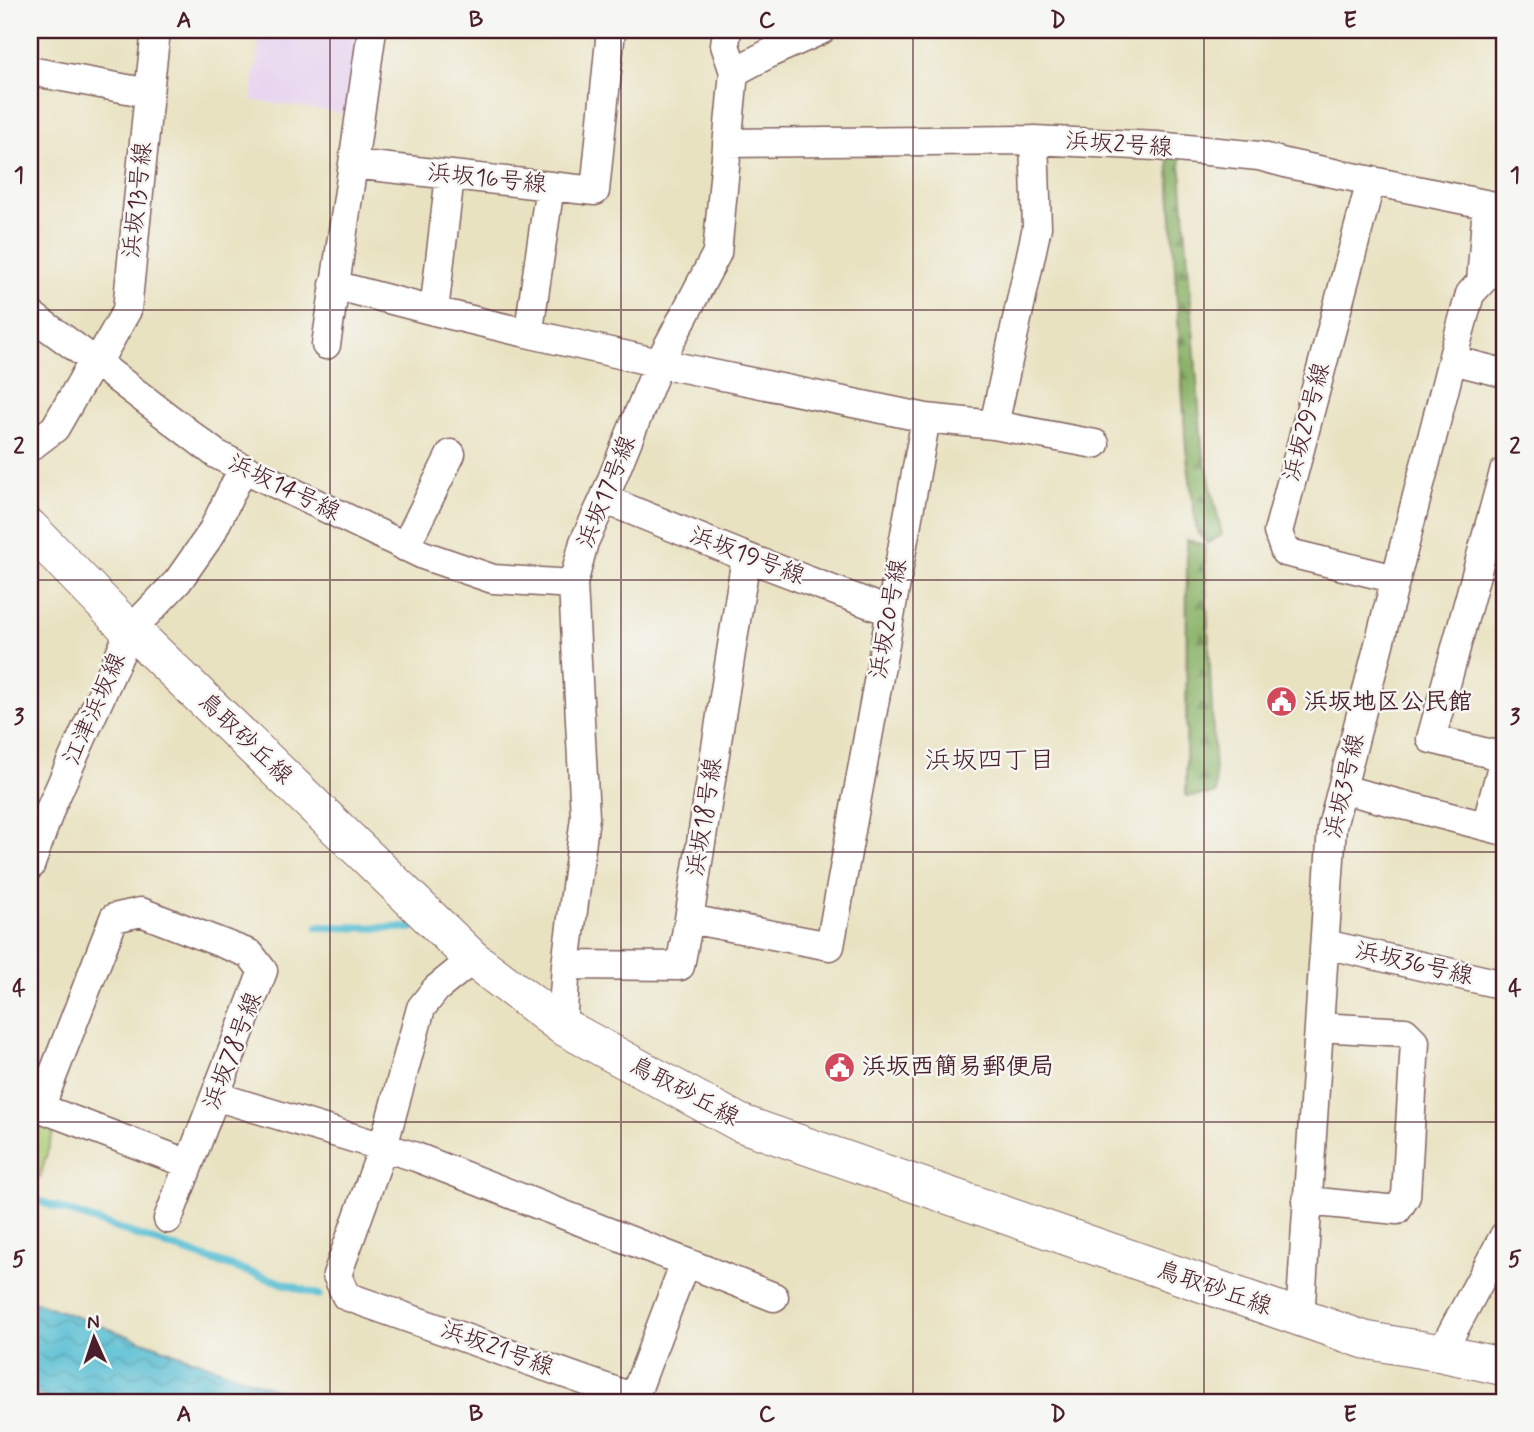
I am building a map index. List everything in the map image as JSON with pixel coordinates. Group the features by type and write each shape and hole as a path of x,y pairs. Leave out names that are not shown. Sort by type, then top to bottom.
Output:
{"main road":[{"name":"鳥取砂丘線","path":"30,528 130,631 153,650 473,959 562,1026 740,1123 1365,1340 1504,1367"}],"street":[{"name":"浜坂13号線","path":"30,447 55,428 127,310 156,30"},
{"path":"326,345 372,30"},
{"name":"浜坂16号線","path":"354,164 595,191 611,30"},
{"path":"727,30 725,45 734,72 821,30"},
{"path":"30,71 149,93"},
{"name":"浜坂17号線","path":"562,1026 566,964 585,817 573,584 584,542 659,363 717,253 734,72"},
{"path":"994,425 1038,227 1034,139"},
{"name":"浜坂2号線","path":"727,143 1034,139 1156,146 1259,156 1496,207"},
{"path":"434,311 450,176"},
{"name":"浜坂29号線","path":"1371,181 1278,532 1286,552 1396,579"},
{"path":"522,332 530,323 550,186"},
{"path":"1481,282 1496,207"},
{"path":"1481,282 1504,260"},
{"name":"浜坂3号線","path":"1300,1319 1332,827 1470,294 1481,282"},
{"path":"334,285 659,363 926,418 994,425 1095,444"},
{"name":"浜坂14号線","path":"30,314 216,454 243,468 423,555 493,579 573,584"},
{"path":"1452,360 1504,373"},
{"name":"浜坂20号線","path":"689,919 830,946 926,418"},
{"path":"405,547 451,454"},
{"name":"江津浜坂線","path":"30,866 41,803 130,631 178,581 211,534 243,468"},
{"path":"1342,789 1495,828 1504,758 1431,739 1504,472"},
{"name":"浜坂19号線","path":"604,499 891,612"},
{"name":"浜坂18号線","path":"566,964 680,966 746,557"},
{"name":"浜坂78号線","path":"35,1106 114,918 141,912 250,954 263,971 168,1219"},
{"name":"浜坂36号線","path":"1325,944 1504,985"},
{"name":"浜坂21号線","path":"473,959 436,989 421,1008 383,1147 337,1275 346,1296 639,1400 685,1262"},
{"path":"1307,1201 1397,1210 1406,1196 1415,1042 1405,1032 1319,1027"},
{"path":"215,1096 416,1157 774,1297"},
{"path":"35,1106 189,1164"},
{"path":"1441,1353 1504,1236"}],"shaded area":[{"path":"261,30 360,30 349,114 251,100"}],"green space":[{"path":"1168,154 1180,158 1202,447 1222,535 1207,543 1197,532 1186,449"},
{"path":"1187,540 1204,545 1216,794 1186,796"},
{"path":"31,1119 55,1126 40,1177 30,1172"}],"water":[{"path":"30,1300 310,1402 57,1402 30,1392"}],"waterway":[{"path":"318,927 412,928"},
{"path":"30,1198 319,1295"}],"place":[{"name":"浜坂地区公民館","path":"1281,702"},
{"name":"浜坂西簡易郵便局","path":"839,1067"}],"district":[{"name":"浜坂四丁目","path":"990,761"}]}
